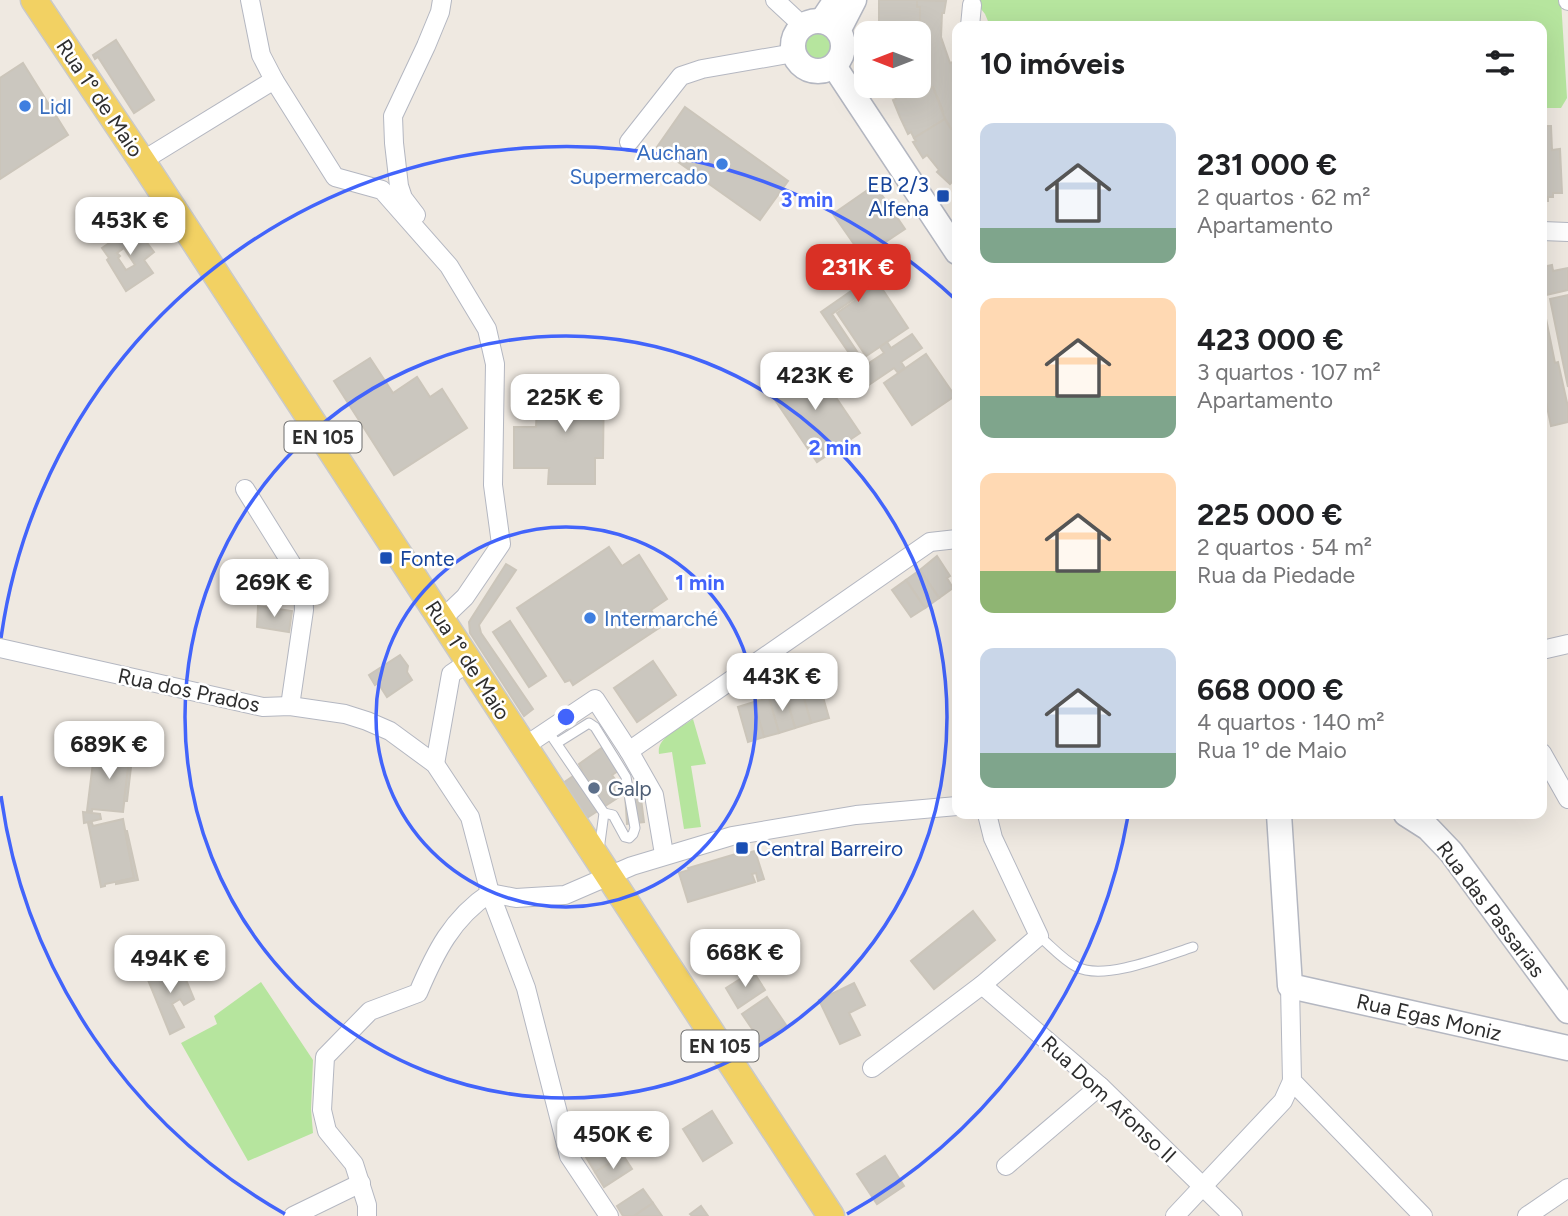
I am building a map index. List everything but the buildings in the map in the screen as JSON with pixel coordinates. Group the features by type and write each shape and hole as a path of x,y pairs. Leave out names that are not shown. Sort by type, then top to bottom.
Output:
{"main road":[{"name":"Rua 1º de Maio","path":"34,0 831,1216"}],"street":[{"path":"250,0 261,55 335,177 382,190 450,266 486,329 495,364 493,485 501,544 465,597 442,619"},
{"path":"438,251 399,186 393,116 426,46 442,0"},
{"path":"775,0 821,26 843,40 844,50 840,59 825,71 806,68 799,62 793,43 797,33 821,26 854,0"},
{"path":"821,26 835,0"},
{"path":"970,21 972,5"},
{"path":"629,142 681,76 711,67 794,53"},
{"path":"834,66 952,235"},
{"path":"142,161 274,80"},
{"path":"382,190 388,186 394,143"},
{"path":"1547,231 1568,232"},
{"path":"245,489 303,582 304,610 290,706"},
{"path":"629,751 933,540 952,539"},
{"path":"1547,649 1568,644"},
{"name":"Rua dos Prados","path":"0,649 263,707 290,706 345,714 367,720 390,731 435,764 470,817 490,893 526,988 569,1156 609,1216"},
{"path":"435,764 451,674 470,662"},
{"path":"525,746 553,737 595,699 654,795 664,854"},
{"path":"1547,762 1568,799"},
{"path":"367,1216 361,1183 354,1164 327,1131 321,1110 325,1057 370,1011 418,993 436,951 474,904 490,893 516,898 565,895 604,867 732,835 856,815 952,806"},
{"path":"872,1068 982,985 1039,936 993,838 988,819"},
{"path":"1175,1216 1283,1101 1292,1081 1290,986 1279,819"},
{"name":"Rua das Passarias","path":"1414,819 1428,828 1451,852 1568,1011"},
{"name":"Rua Dom Afonso II","path":"982,985 1100,1086 1233,1216"},
{"name":"Rua Egas Moniz","path":"1290,986 1568,1048"},
{"path":"1292,1081 1423,1216"},
{"path":"1006,1166 1100,1086"},
{"path":"293,1216 361,1183"},
{"path":"1527,1216 1568,1188"}],"lane":[{"path":"604,813 613,815 625,837 633,834 635,828 626,777 596,727 589,723 553,737 604,813 604,867"},
{"path":"1039,936 1077,967 1092,972 1136,964 1193,947"}],"green space":[{"path":"974,0 1561,0 1567,98 1561,108 1547,108 1547,21 988,21"},
{"path":"817,30 828,35 833,46 828,57 817,62 806,57 801,46 806,35"},
{"path":"693,719 706,764 691,766 701,827 684,829 672,752 659,754 659,748 665,738"},
{"path":"261,982 313,1060 313,1133 248,1161 181,1043 217,1024 214,1016"}],"place":[{"name":"Lidl","path":"25,106"},
{"name":"Auchan Supermercado","path":"722,164"},
{"name":"EB 2/3 Alfena","path":"943,196"},
{"name":"Fonte","path":"386,558"},
{"name":"Intermarché","path":"590,618"},
{"name":"Galp","path":"594,788"},
{"name":"Central Barreiro","path":"742,848"}]}
